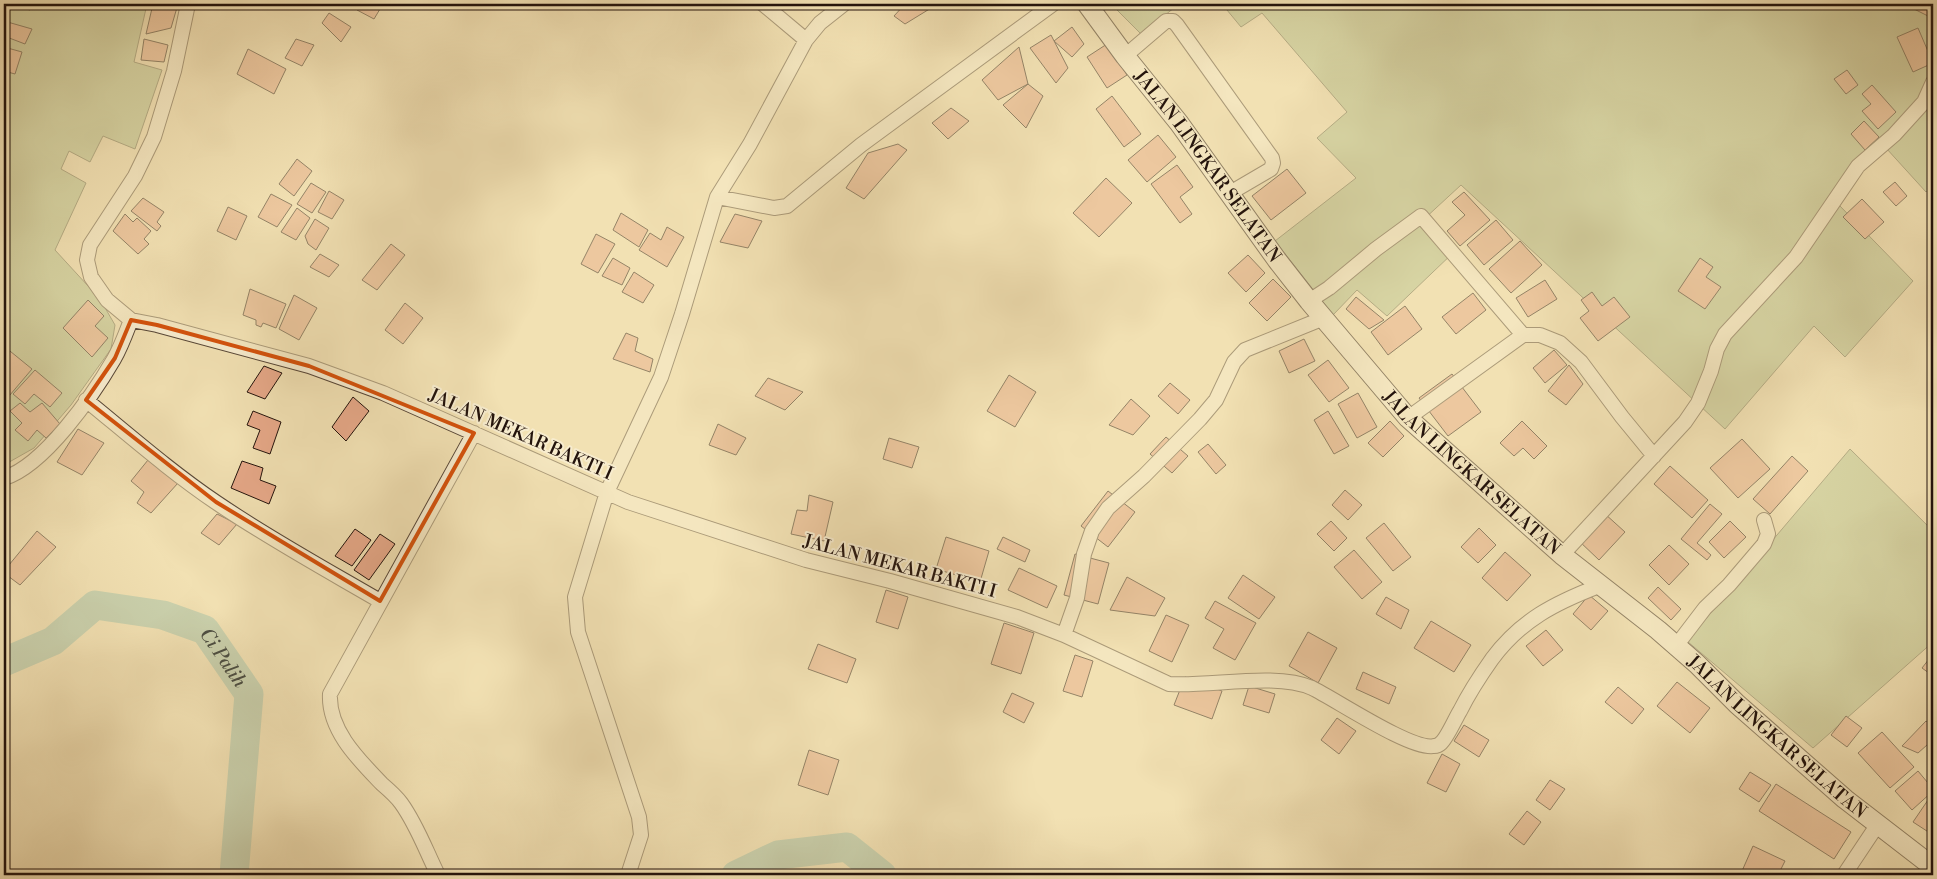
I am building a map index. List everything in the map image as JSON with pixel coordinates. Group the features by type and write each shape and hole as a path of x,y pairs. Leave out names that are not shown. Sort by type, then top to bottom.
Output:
{"street":[{"path":"4,478 22,469 57,439 115,358 131,320 107,300 91,277 87,260 90,245 135,176 154,137 174,71 188,4"},
{"path":"763,4 806,40"},
{"path":"628,875 640,835 639,817 578,632 575,597 607,492 661,377 717,196 750,144 806,40 820,23 844,4"},
{"path":"717,196 774,208 788,206 861,145 1053,4"},
{"name":"JALAN LINGKAR SELATAN","path":"1087,4 1125,56 1179,123 1277,260 1309,301 1408,418 1562,556 1676,646 1737,704 1845,799 1933,867"},
{"path":"1125,56 1166,21 1177,25 1272,158 1273,163 1270,168 1230,193"},
{"path":"1562,556 1686,422 1698,403 1717,350 1725,334 1796,257 1858,166 1894,136 1924,102 1933,82"},
{"path":"1309,301 1329,288 1376,249 1421,216 1523,334"},
{"path":"1064,636 1077,598 1084,554 1092,531 1108,508 1144,476 1200,419 1216,400 1234,362 1245,350 1324,318"},
{"name":"JALAN MEKAR BAKTI I","path":"131,320 157,325 309,366 383,393 607,492 664,514 806,560 1000,612 1064,636 1169,684 1292,682 1311,688 1392,732 1419,744 1432,747 1441,743 1488,666 1514,634 1536,616 1562,600 1599,586"},
{"path":"1408,418 1523,334 1540,335 1560,344 1581,362 1654,456"},
{"path":"86,400 216,502 274,540 380,601"},
{"path":"438,875 410,816 400,801 355,756 332,718 329,707 330,694 474,433"},
{"path":"1676,646 1705,608 1729,585 1764,544 1768,534 1764,520"},
{"path":"1844,875 1878,824"}],"highlighted area":[{"path":"131,320 157,325 309,366 474,433 380,601 216,502 86,400 115,358"}],"green space":[{"path":"4,4 147,4 134,62 162,70 135,149 103,136 90,162 69,151 61,169 86,183 55,250 100,299 115,325 111,349 71,405 34,448 4,465"},
{"path":"1111,4 1179,4 1141,34"},
{"path":"1222,4 1933,4 1933,186 1926,192 1886,148 1862,169 1839,205 1913,281 1845,357 1814,326 1725,429 1461,185 1423,220 1455,251 1387,316 1357,290 1333,315 1275,241 1356,178 1317,138 1347,112 1262,13 1241,27"},
{"path":"1850,449 1933,531 1933,642 1813,748 1687,641"}],"building":[{"path":"7,4 32,4 30,10"},
{"path":"153,4 178,4 171,28 146,34"},
{"path":"361,4 383,4 374,19 357,10"},
{"path":"905,4 936,5 905,24 894,16"},
{"path":"1910,4 1933,5 1928,16 1908,6"},
{"path":"329,13 351,27 341,42 322,23"},
{"path":"4,21 32,29 25,44 4,36"},
{"path":"1072,27 1084,44 1072,57 1054,41"},
{"path":"1918,28 1933,63 1913,72 1897,37"},
{"path":"1051,35 1068,68 1056,83 1030,48"},
{"path":"144,39 168,45 164,62 141,60"},
{"path":"296,39 314,45 302,66 285,58"},
{"path":"1107,44 1127,75 1107,88 1087,57"},
{"path":"4,47 22,52 15,74 4,71"},
{"path":"1019,47 1028,84 998,100 982,80"},
{"path":"248,49 286,69 274,94 237,74"},
{"path":"1847,70 1858,85 1846,94 1834,79"},
{"path":"1028,84 1043,96 1026,128 1003,105"},
{"path":"1872,85 1896,112 1878,129 1862,111 1871,104 1862,94"},
{"path":"1112,96 1141,134 1124,147 1096,109"},
{"path":"951,108 969,121 948,139 932,123"},
{"path":"1864,121 1879,137 1865,150 1851,134"},
{"path":"1158,135 1176,157 1147,182 1128,160"},
{"path":"898,144 907,150 864,199 846,188 868,153"},
{"path":"297,159 312,171 294,196 279,184"},
{"path":"1177,165 1193,187 1180,197 1192,214 1180,223 1151,184"},
{"path":"1287,169 1306,193 1271,220 1252,196"},
{"path":"1106,178 1132,203 1099,237 1073,213"},
{"path":"1895,182 1907,196 1896,206 1883,192"},
{"path":"311,183 326,192 312,213 297,204"},
{"path":"329,191 344,200 332,219 318,212"},
{"path":"1464,192 1490,220 1460,246 1447,231 1465,215 1452,202"},
{"path":"271,194 292,205 277,227 258,217"},
{"path":"143,198 164,212 157,222 161,226 157,231 131,211"},
{"path":"1862,199 1884,222 1865,239 1843,217"},
{"path":"228,207 247,216 236,240 217,231"},
{"path":"297,208 310,218 296,240 281,232"},
{"path":"621,213 648,230 639,247 613,230"},
{"path":"125,214 133,222 137,218 151,231 144,239 149,244 138,254 113,231"},
{"path":"735,214 762,221 748,248 720,242"},
{"path":"315,219 329,228 316,250 308,244 305,236"},
{"path":"1496,220 1513,240 1484,265 1467,245"},
{"path":"667,227 684,237 667,267 639,250 650,233 661,240"},
{"path":"596,234 615,244 598,273 581,264"},
{"path":"1520,241 1542,265 1511,293 1489,269"},
{"path":"391,244 405,255 377,290 362,280"},
{"path":"320,254 339,265 329,277 310,267"},
{"path":"1248,255 1265,273 1246,292 1228,273"},
{"path":"613,258 630,268 622,285 602,276"},
{"path":"1700,258 1713,267 1706,277 1721,287 1705,309 1678,291"},
{"path":"634,272 654,285 643,303 622,292"},
{"path":"1273,279 1291,297 1267,321 1249,303"},
{"path":"1545,280 1557,299 1528,317 1516,298"},
{"path":"250,289 286,304 276,328 263,323 261,327 256,325 256,320 243,315"},
{"path":"1592,292 1602,306 1614,297 1630,317 1598,341 1580,318 1589,311 1581,300"},
{"path":"1473,293 1486,310 1456,334 1442,317"},
{"path":"294,295 317,308 299,340 279,329"},
{"path":"1356,297 1384,320 1369,329 1346,309"},
{"path":"88,300 104,316 95,326 108,338 92,357 63,328"},
{"path":"405,303 423,318 403,344 385,330"},
{"path":"1405,306 1422,329 1388,355 1371,332"},
{"path":"626,333 638,338 635,351 653,359 650,372 613,359"},
{"path":"1304,339 1315,361 1289,373 1279,351"},
{"path":"5,347 32,369 4,402 4,349"},
{"path":"1554,350 1567,365 1545,383 1533,368"},
{"path":"1328,360 1349,388 1329,402 1308,375"},
{"path":"1569,365 1583,384 1566,405 1548,391"},
{"path":"264,366 282,373 265,399 247,392"},
{"path":"35,370 62,393 50,407 34,394 25,404 13,394"},
{"path":"1452,374 1481,412 1448,436 1419,398"},
{"path":"1009,375 1036,392 1015,427 987,411"},
{"path":"768,378 803,392 785,410 755,396"},
{"path":"1170,383 1190,400 1178,414 1158,396"},
{"path":"1358,393 1377,427 1357,438 1338,404"},
{"path":"353,397 369,411 346,441 332,427"},
{"path":"1131,399 1150,416 1133,435 1109,425"},
{"path":"20,403 30,412 42,403 60,424 46,438 37,430 28,441 15,430 22,423 10,411"},
{"path":"253,411 281,422 270,454 253,448 260,430 247,425"},
{"path":"1328,411 1349,446 1334,454 1314,420"},
{"path":"1390,421 1404,436 1383,457 1368,443"},
{"path":"1522,421 1547,446 1534,459 1523,448 1514,456 1500,443"},
{"path":"718,424 746,438 736,455 709,445"},
{"path":"78,429 104,443 82,475 57,462"},
{"path":"1166,437 1188,456 1172,473 1150,454"},
{"path":"889,438 919,447 912,468 883,459"},
{"path":"1742,439 1770,469 1738,498 1710,468"},
{"path":"1208,444 1226,465 1216,474 1198,452"},
{"path":"1792,456 1808,471 1770,514 1753,499"},
{"path":"148,460 178,483 151,513 137,503 144,492 131,481"},
{"path":"242,461 263,468 260,480 276,486 269,504 231,488"},
{"path":"1670,466 1708,500 1692,518 1654,484"},
{"path":"1345,490 1362,505 1348,520 1332,505"},
{"path":"1108,491 1135,512 1108,547 1081,526"},
{"path":"809,495 833,502 824,541 791,534 797,510 807,511"},
{"path":"1710,504 1722,514 1697,543 1711,555 1707,560 1681,539"},
{"path":"1604,513 1625,532 1599,560 1578,540"},
{"path":"217,514 237,524 219,545 201,533"},
{"path":"1331,521 1347,538 1334,551 1317,534"},
{"path":"1730,521 1746,537 1724,558 1709,542"},
{"path":"1384,523 1411,557 1393,571 1366,538"},
{"path":"1479,528 1496,545 1478,563 1461,547"},
{"path":"355,529 371,540 352,566 335,556"},
{"path":"37,531 56,547 20,585 4,573 4,571"},
{"path":"380,534 395,544 369,580 354,570"},
{"path":"946,537 989,551 980,582 936,569"},
{"path":"1003,537 1030,550 1025,562 997,549"},
{"path":"1669,545 1689,564 1669,585 1649,565"},
{"path":"1354,550 1382,582 1362,599 1334,567"},
{"path":"1505,552 1531,575 1507,601 1482,578"},
{"path":"1075,554 1109,563 1098,604 1064,595"},
{"path":"1019,568 1057,586 1047,608 1008,590"},
{"path":"1243,575 1275,597 1259,619 1228,598"},
{"path":"1127,577 1165,598 1155,616 1110,610"},
{"path":"1658,587 1681,609 1671,620 1648,598"},
{"path":"886,590 908,597 898,629 876,622"},
{"path":"1589,595 1608,611 1591,630 1573,614"},
{"path":"1386,597 1409,610 1401,629 1376,614"},
{"path":"1215,601 1256,623 1235,660 1213,648 1224,629 1205,618"},
{"path":"1166,615 1189,625 1172,662 1149,651"},
{"path":"1431,621 1471,645 1454,672 1414,648"},
{"path":"1004,623 1034,633 1021,674 991,664"},
{"path":"1546,630 1563,650 1543,666 1526,646"},
{"path":"1308,632 1337,648 1318,683 1289,666"},
{"path":"818,644 856,659 847,683 808,669"},
{"path":"1933,654 1933,676 1922,668"},
{"path":"1075,655 1093,661 1082,697 1063,691"},
{"path":"1363,672 1396,687 1389,704 1356,689"},
{"path":"1185,677 1222,691 1212,719 1174,705"},
{"path":"1677,682 1710,708 1690,733 1657,706"},
{"path":"1249,686 1275,694 1269,713 1243,705"},
{"path":"1618,687 1644,709 1632,724 1605,702"},
{"path":"1012,693 1034,703 1024,723 1003,712"},
{"path":"1846,716 1862,728 1847,747 1831,735"},
{"path":"1337,718 1356,731 1339,754 1321,740"},
{"path":"1926,721 1933,727 1933,748 1927,745 1918,753 1902,746"},
{"path":"1464,725 1489,740 1479,757 1454,741"},
{"path":"1882,732 1914,767 1890,788 1858,753"},
{"path":"809,750 839,760 828,795 798,785"},
{"path":"1442,754 1460,764 1446,792 1427,783"},
{"path":"1918,771 1933,791 1912,810 1895,791"},
{"path":"1750,772 1771,785 1759,802 1739,789"},
{"path":"1550,780 1565,789 1550,810 1536,800"},
{"path":"1776,784 1851,832 1834,859 1759,811"},
{"path":"1928,800 1933,803 1933,835 1913,822"},
{"path":"1527,811 1541,822 1524,845 1509,834"},
{"path":"1753,846 1785,861 1778,875 1750,875 1742,871"}],"waterway":[{"name":"Ci Palih","path":"4,662 53,641 95,605 163,615 205,630 249,694 234,875"},
{"name":"Ci Palih","path":"736,875 778,855 847,847 882,875"}]}
